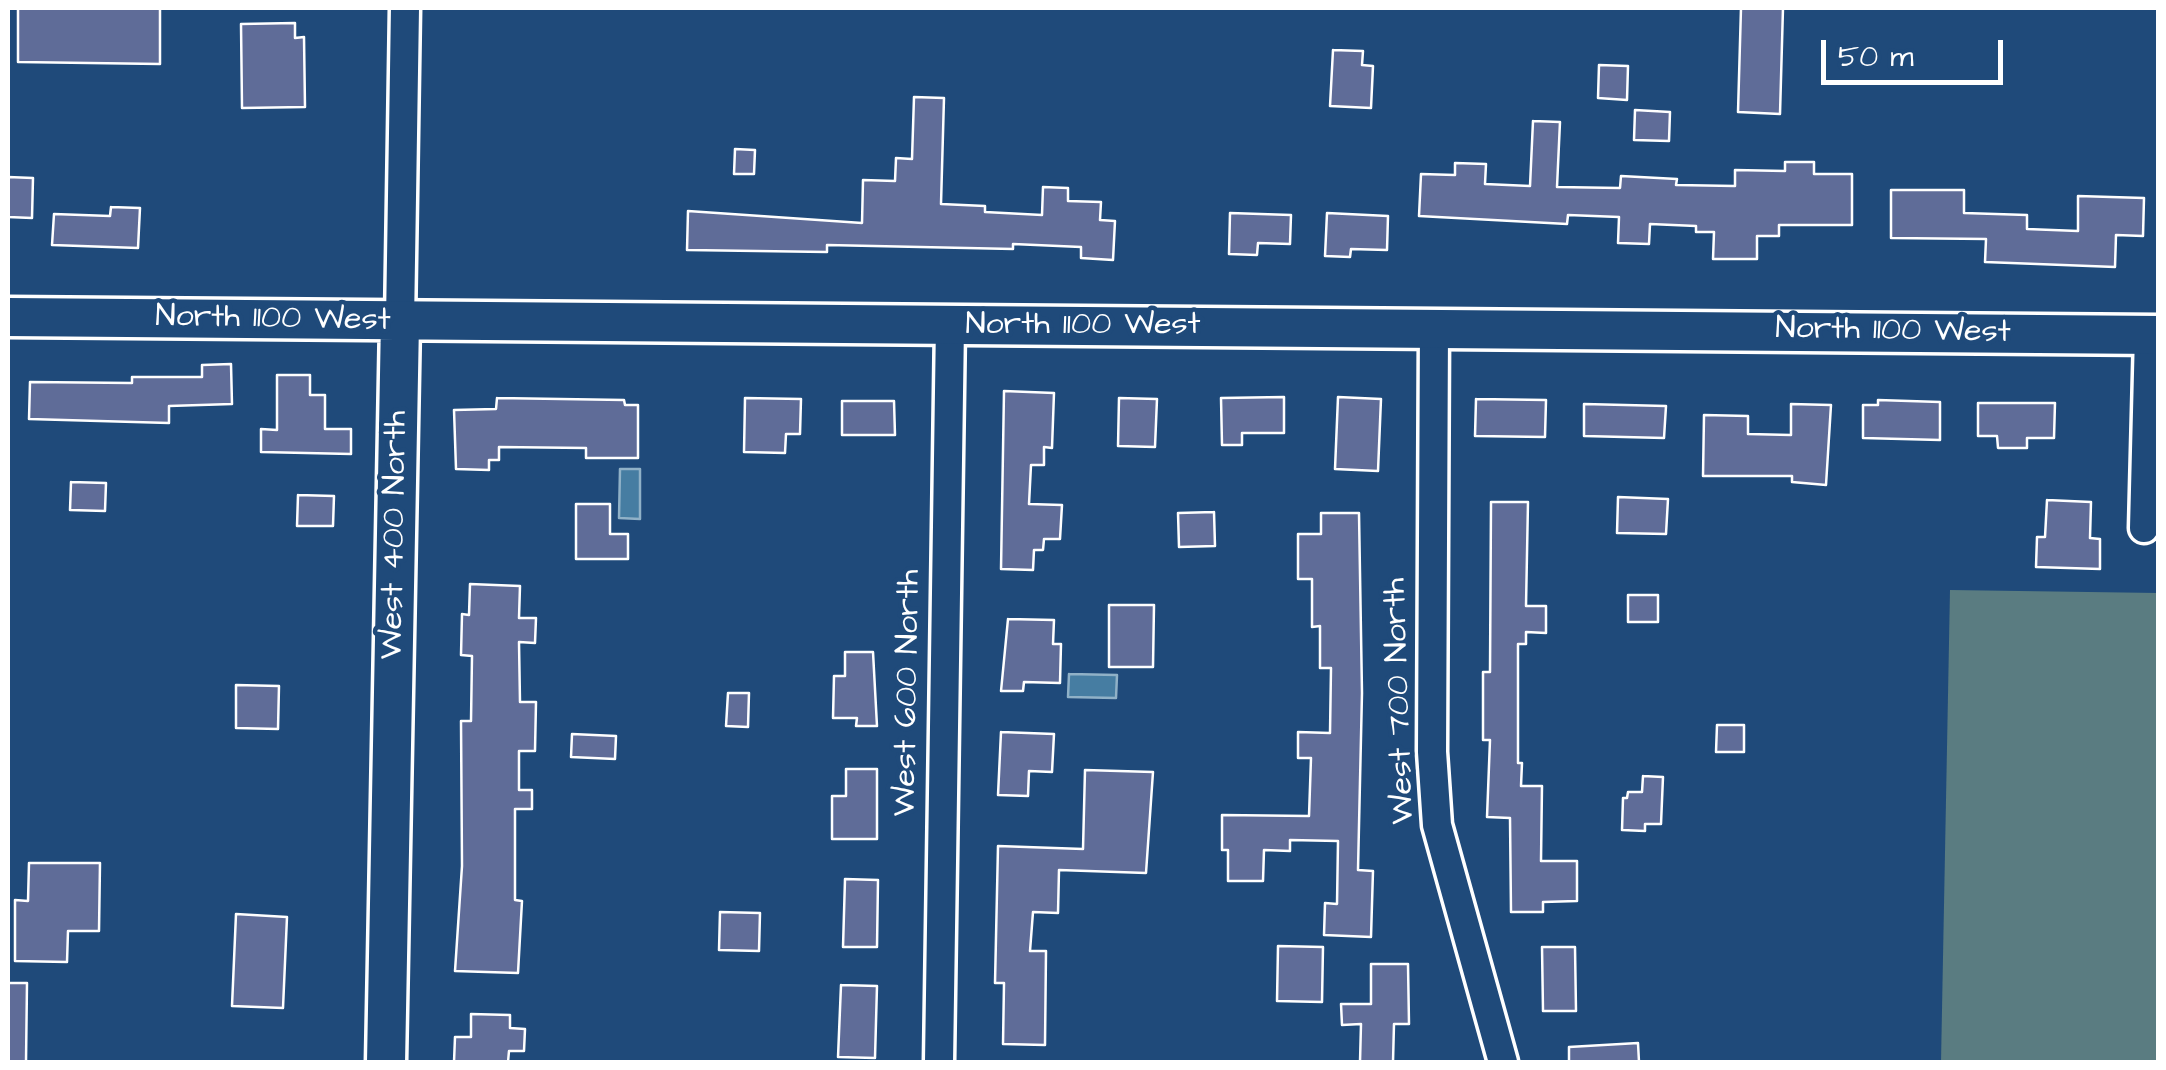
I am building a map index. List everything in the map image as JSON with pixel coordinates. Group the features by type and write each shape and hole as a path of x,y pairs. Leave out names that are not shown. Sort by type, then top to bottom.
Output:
{"street":[{"name":"West 400 North","path":"386,1062 405,8"},
{"name":"North 1100 West","path":"8,317 2154,335"},
{"name":"West 600 North","path":"939,1062 950,326"},
{"name":"West 700 North","path":"1434,328 1432,752 1437,825 1503,1062"},
{"path":"2144,528 2154,335"}],"green space":[{"path":"1950,590 2158,593 2158,1062 1941,1062"}],"water":[{"path":"620,469 640,469 640,519 619,518"},
{"path":"1069,674 1117,675 1116,698 1068,697"}],"building":[{"path":"18,8 160,8 160,64 18,62"},
{"path":"1741,8 1783,8 1780,114 1738,112"},
{"path":"295,23 295,38 304,37 305,107 242,108 241,24"},
{"path":"1333,50 1363,51 1362,65 1373,66 1371,108 1330,106"},
{"path":"1599,65 1628,66 1627,100 1598,98"},
{"path":"914,97 944,98 941,204 985,206 985,212 1042,215 1043,187 1068,188 1068,201 1101,202 1100,220 1115,221 1113,260 1081,258 1081,247 1013,244 1013,249 827,245 827,252 687,250 688,211 862,223 863,180 895,181 896,158 912,159"},
{"path":"1635,110 1670,112 1669,141 1634,140"},
{"path":"1533,121 1560,122 1557,187 1620,188 1621,176 1677,179 1676,185 1735,186 1735,170 1785,171 1785,162 1814,162 1814,174 1852,174 1852,225 1779,225 1779,236 1757,236 1757,259 1713,259 1714,232 1696,232 1696,226 1650,224 1649,244 1618,243 1619,217 1568,215 1567,224 1419,216 1421,174 1455,175 1455,163 1486,164 1485,184 1530,186"},
{"path":"735,149 755,150 754,174 734,174"},
{"path":"8,177 33,178 32,218 8,217"},
{"path":"1891,190 1964,190 1964,213 2027,215 2027,229 2078,231 2078,196 2144,198 2143,236 2116,235 2115,267 1985,262 1986,239 1891,238"},
{"path":"111,207 140,208 138,248 52,245 54,214 110,216"},
{"path":"1230,213 1291,215 1290,244 1258,243 1257,255 1229,254"},
{"path":"1327,213 1388,216 1387,250 1351,249 1350,257 1325,256"},
{"path":"231,364 232,404 169,406 169,423 29,419 30,382 132,383 132,377 202,377 202,365"},
{"path":"277,375 310,375 310,395 325,395 325,429 351,429 351,454 261,452 261,429 277,430"},
{"path":"1004,391 1054,393 1052,448 1044,447 1044,465 1031,465 1029,504 1062,505 1060,539 1044,539 1043,550 1034,550 1033,570 1001,569"},
{"path":"1284,397 1284,433 1242,433 1242,445 1222,445 1221,398"},
{"path":"1338,397 1381,399 1378,471 1335,469"},
{"path":"497,398 624,400 625,405 638,405 638,458 586,458 586,448 499,447 499,460 489,460 489,470 456,469 454,410 496,409"},
{"path":"745,398 801,399 800,434 786,434 785,453 744,452"},
{"path":"1119,398 1157,399 1155,447 1118,446"},
{"path":"1476,399 1546,400 1545,437 1475,436"},
{"path":"1878,400 1940,402 1940,440 1863,438 1863,405 1878,405"},
{"path":"842,401 894,401 895,435 842,435"},
{"path":"1978,403 2055,403 2054,438 2027,438 2027,448 1998,448 1997,436 1978,436"},
{"path":"1584,404 1666,406 1664,438 1584,436"},
{"path":"1791,404 1831,405 1826,485 1792,482 1792,476 1703,476 1704,415 1748,416 1748,434 1791,435"},
{"path":"71,482 106,483 105,511 70,510"},
{"path":"298,495 334,496 333,526 297,526"},
{"path":"1618,497 1668,499 1666,534 1617,533"},
{"path":"2047,500 2091,502 2090,538 2100,539 2100,569 2036,567 2037,537 2045,537"},
{"path":"1491,502 1528,502 1526,606 1546,606 1546,633 1526,632 1526,644 1518,644 1518,763 1522,763 1521,786 1542,786 1541,861 1577,861 1577,901 1543,902 1543,912 1511,912 1510,818 1487,817 1490,740 1483,740 1483,672 1490,672"},
{"path":"576,504 610,504 610,534 628,534 628,559 576,559"},
{"path":"1214,512 1215,546 1179,547 1178,513"},
{"path":"1321,513 1359,513 1362,693 1358,870 1373,871 1371,937 1324,935 1325,903 1337,904 1338,841 1290,840 1290,851 1264,850 1263,881 1228,881 1228,850 1222,850 1222,815 1309,816 1311,758 1298,758 1298,732 1330,733 1331,668 1320,668 1320,626 1312,627 1312,579 1298,579 1298,534 1321,534"},
{"path":"470,584 520,586 519,618 536,618 535,643 519,642 520,702 536,702 535,751 519,751 519,790 532,790 532,809 515,809 515,900 522,901 518,973 455,971 462,866 461,721 471,721 472,656 461,655 462,614 469,615"},
{"path":"1628,595 1658,595 1658,622 1628,622"},
{"path":"1109,605 1154,605 1153,667 1109,667"},
{"path":"1008,619 1054,620 1053,644 1061,644 1060,683 1024,682 1023,691 1001,691"},
{"path":"845,652 873,652 877,726 856,726 857,718 833,718 834,676 845,676"},
{"path":"236,685 279,686 278,729 236,728"},
{"path":"728,693 749,693 748,727 726,726"},
{"path":"1717,725 1744,725 1744,752 1716,752"},
{"path":"1001,732 1054,734 1052,772 1029,771 1028,796 998,795"},
{"path":"572,734 616,736 615,759 571,757"},
{"path":"846,769 877,769 877,839 832,839 832,796 846,796"},
{"path":"1085,770 1153,772 1146,873 1059,870 1058,913 1033,912 1030,951 1046,951 1045,1045 1003,1044 1004,983 995,983 998,846 1083,849"},
{"path":"1643,776 1663,777 1661,824 1645,824 1645,831 1622,830 1623,798 1627,798 1628,792 1642,792"},
{"path":"29,863 100,863 99,931 68,931 67,962 15,961 15,900 28,901"},
{"path":"845,879 878,880 877,947 843,947"},
{"path":"720,912 760,913 759,951 719,950"},
{"path":"236,914 287,917 283,1008 232,1006"},
{"path":"1278,946 1323,947 1322,1002 1277,1001"},
{"path":"1542,947 1575,947 1576,1011 1543,1011"},
{"path":"1371,964 1408,964 1409,1024 1394,1024 1393,1062 1360,1062 1361,1024 1342,1025 1341,1004 1371,1004"},
{"path":"8,983 27,983 26,1062 8,1062"},
{"path":"841,985 877,986 875,1058 838,1057"},
{"path":"471,1014 510,1015 510,1028 525,1029 524,1051 509,1051 508,1062 454,1062 455,1037 471,1037"},
{"path":"1638,1043 1639,1062 1569,1062 1569,1047"}]}
